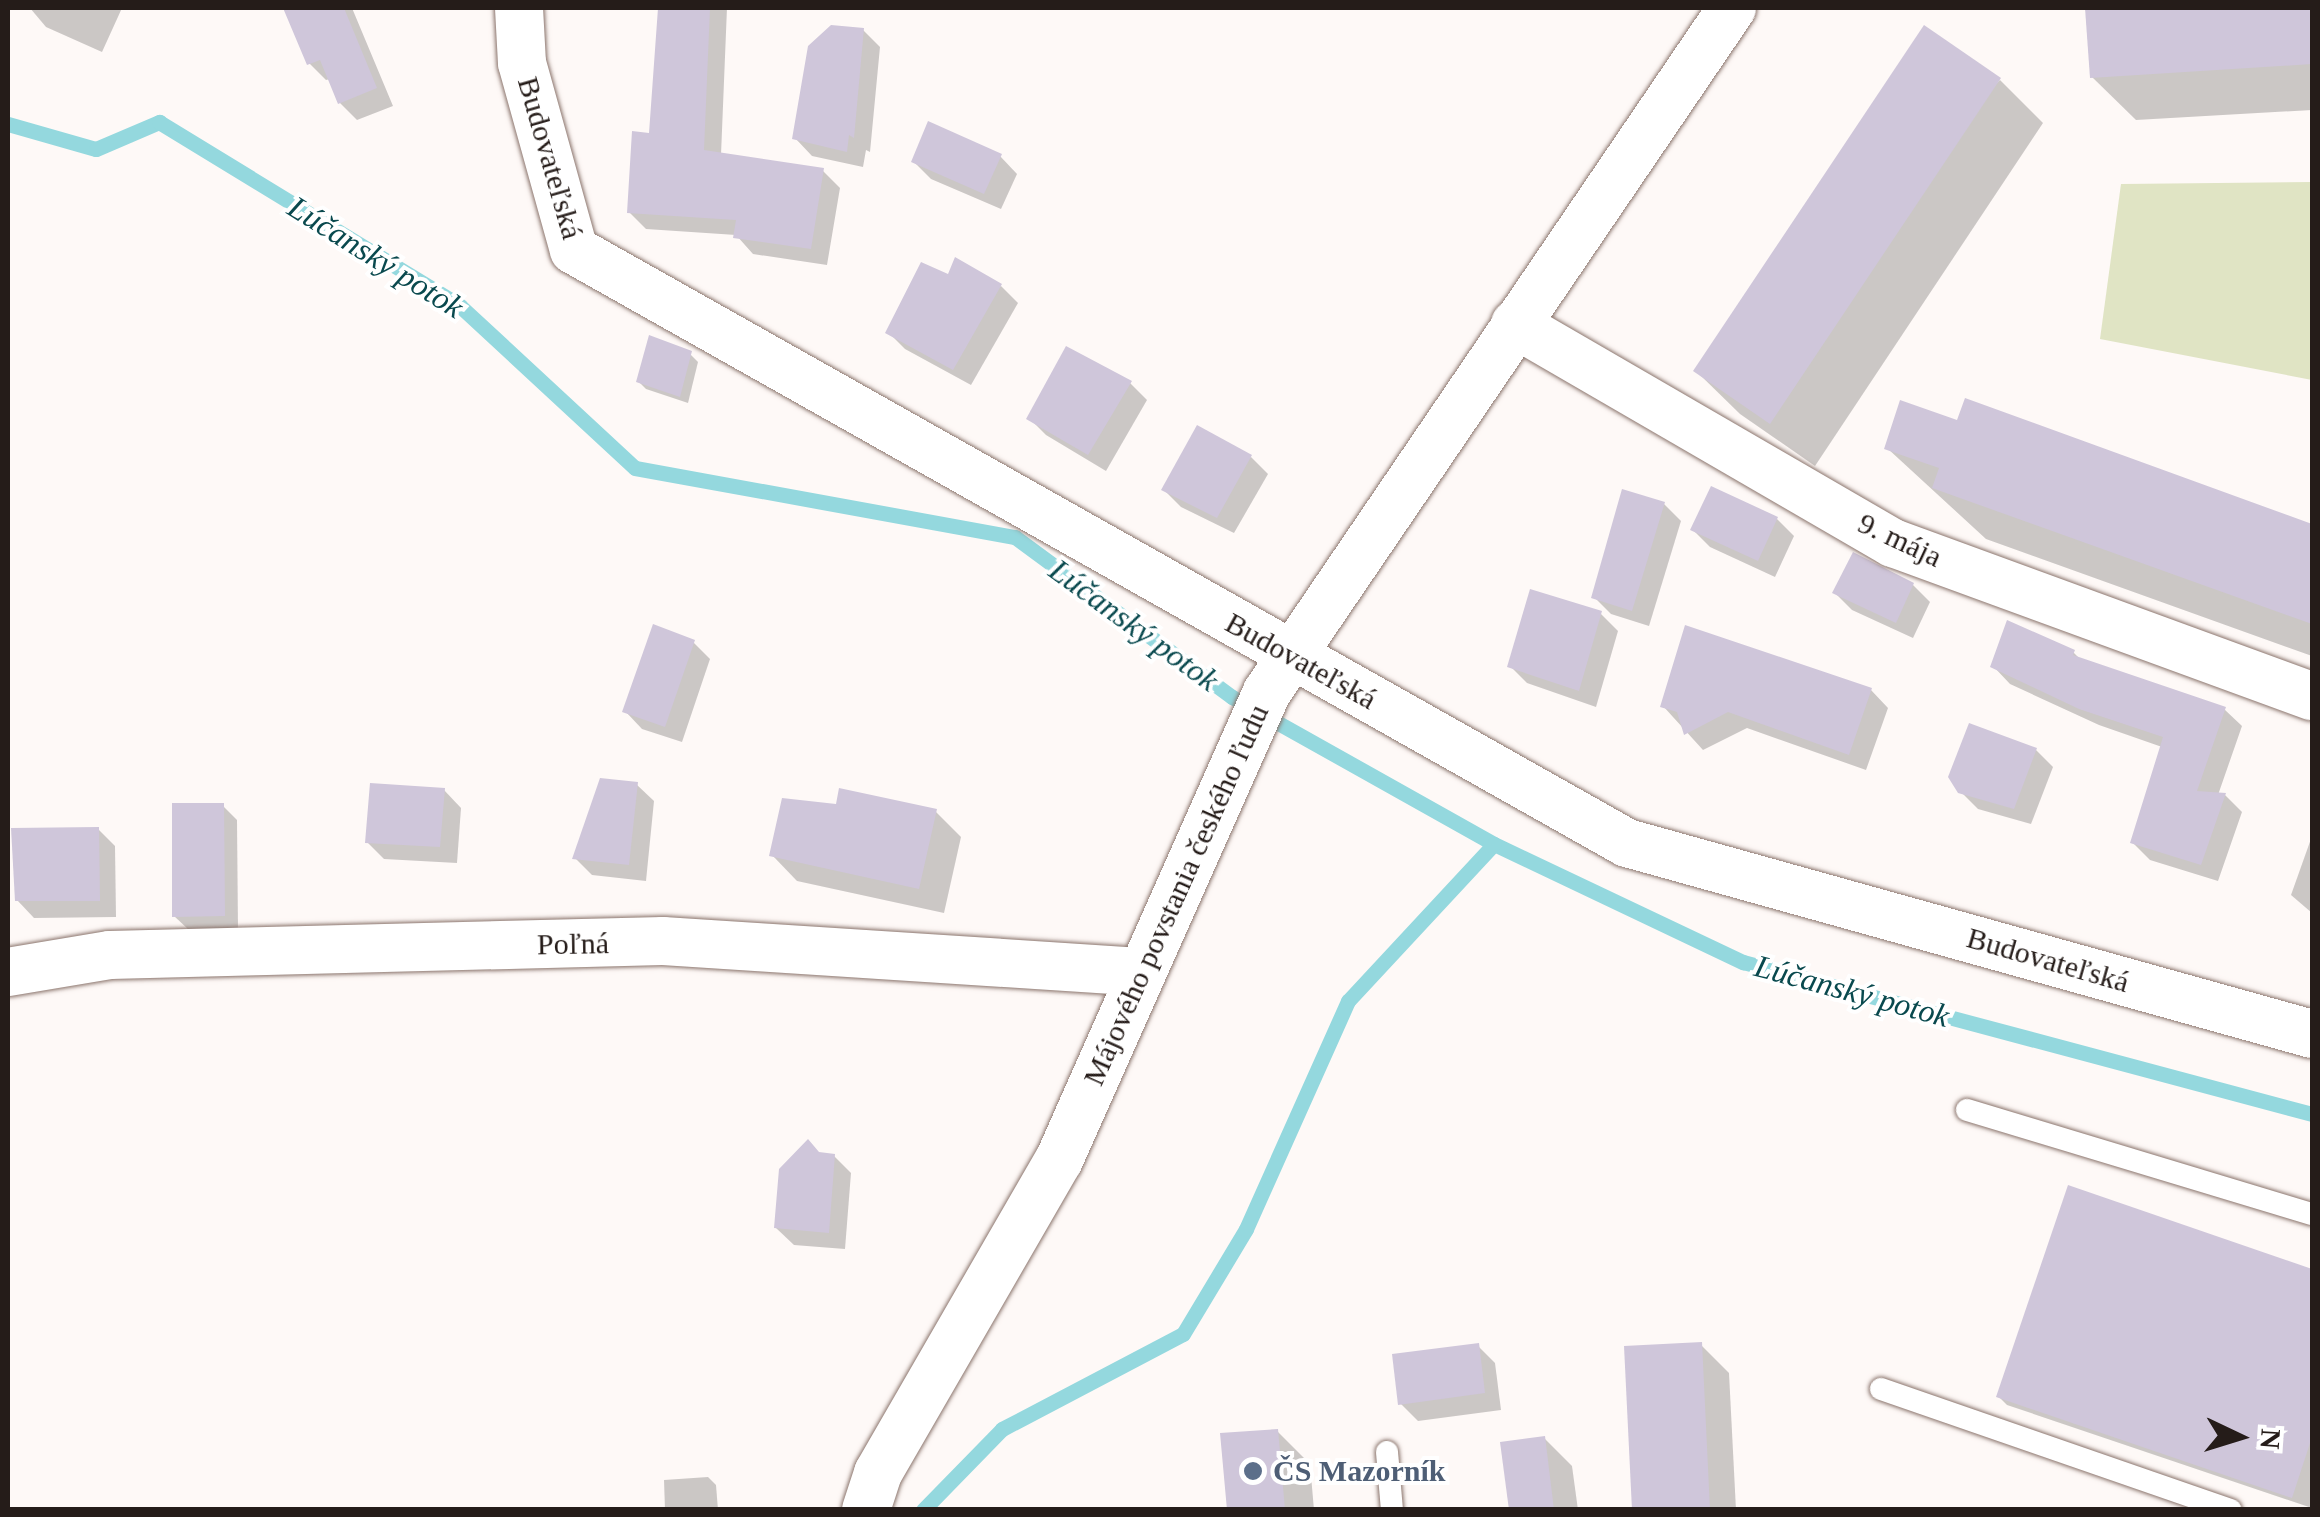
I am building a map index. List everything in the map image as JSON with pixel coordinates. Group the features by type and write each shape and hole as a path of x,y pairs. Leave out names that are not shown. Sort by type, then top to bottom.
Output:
{"street":[{"name":"Budovateľská","path":"518,8 522,63 574,250 1278,673 1627,843 2312,1034"},
{"name":"Májového povstania českého ľudu","path":"866,1510 878,1473 1059,1160 1240,749 1278,673 1732,8"},
{"name":"9. mája","path":"1515,324 1893,543 2312,696"},
{"name":"Poľná","path":"8,972 110,955 663,941 1140,972"}],"lane":[{"path":"1967,1110 2312,1214"},
{"path":"1881,1389 2231,1510"},
{"path":"1387,1452 1392,1510"}],"green space":[{"path":"2312,182 2312,380 2100,339 2121,184"}],"building":[{"path":"283,8 344,8 377,88 338,104 320,60 307,65"},
{"path":"658,8 710,8 704,150 824,168 811,249 733,238 736,220 627,213 632,131 649,133"},
{"path":"2085,8 2312,8 2312,64 2090,78"},
{"path":"831,25 864,28 854,138 849,135 847,152 792,139 808,46"},
{"path":"1924,25 2001,78 1770,424 1693,371"},
{"path":"928,121 1002,154 984,194 911,162"},
{"path":"955,257 1002,284 953,370 885,333 921,262 948,274"},
{"path":"649,335 692,351 680,397 636,382"},
{"path":"1066,346 1132,381 1088,455 1026,419"},
{"path":"1965,398 2312,524 2312,624 1932,488 1939,468 1884,449 1900,400 1957,420"},
{"path":"1197,425 1252,455 1217,518 1161,490"},
{"path":"1711,486 1778,517 1758,561 1690,530"},
{"path":"1622,489 1665,502 1632,611 1591,598"},
{"path":"1853,552 1914,583 1896,623 1832,593"},
{"path":"1530,589 1602,611 1579,691 1507,667"},
{"path":"2007,620 2075,650 2073,655 2226,707 2197,791 2226,793 2201,865 2130,843 2163,737 2079,709 1990,667"},
{"path":"653,624 695,640 665,727 622,712"},
{"path":"1685,625 1872,688 1849,755 1728,712 1684,735 1677,712 1660,707"},
{"path":"1969,723 2037,748 2014,809 1958,793 1948,777"},
{"path":"600,778 638,782 629,865 572,859"},
{"path":"370,783 445,788 440,847 365,843"},
{"path":"839,788 937,809 919,889 769,856 782,798 836,804"},
{"path":"172,803 224,803 225,916 172,917"},
{"path":"99,827 100,901 15,901 11,828"},
{"path":"808,1139 819,1152 835,1154 829,1233 774,1228 779,1169"},
{"path":"2068,1185 2312,1269 2312,1437 2292,1498 1996,1397"},
{"path":"1702,1342 1710,1510 1632,1510 1624,1346"},
{"path":"1479,1343 1485,1393 1398,1405 1392,1354"},
{"name":"ČS Mazorník","path":"1278,1429 1285,1510 1227,1510 1220,1433"},
{"path":"1545,1436 1554,1510 1509,1510 1500,1442"}],"waterway":[{"name":"Lúčanský potok","path":"8,124 96,149 159,122 460,306 635,468 1015,537 1232,697 1494,844 1743,962 2312,1114"},
{"path":"923,1510 1002,1429 1183,1334 1246,1229 1348,1001 1494,844"}],"place":[{"name":"ČS Mazorník","path":"1253,1471"}]}
